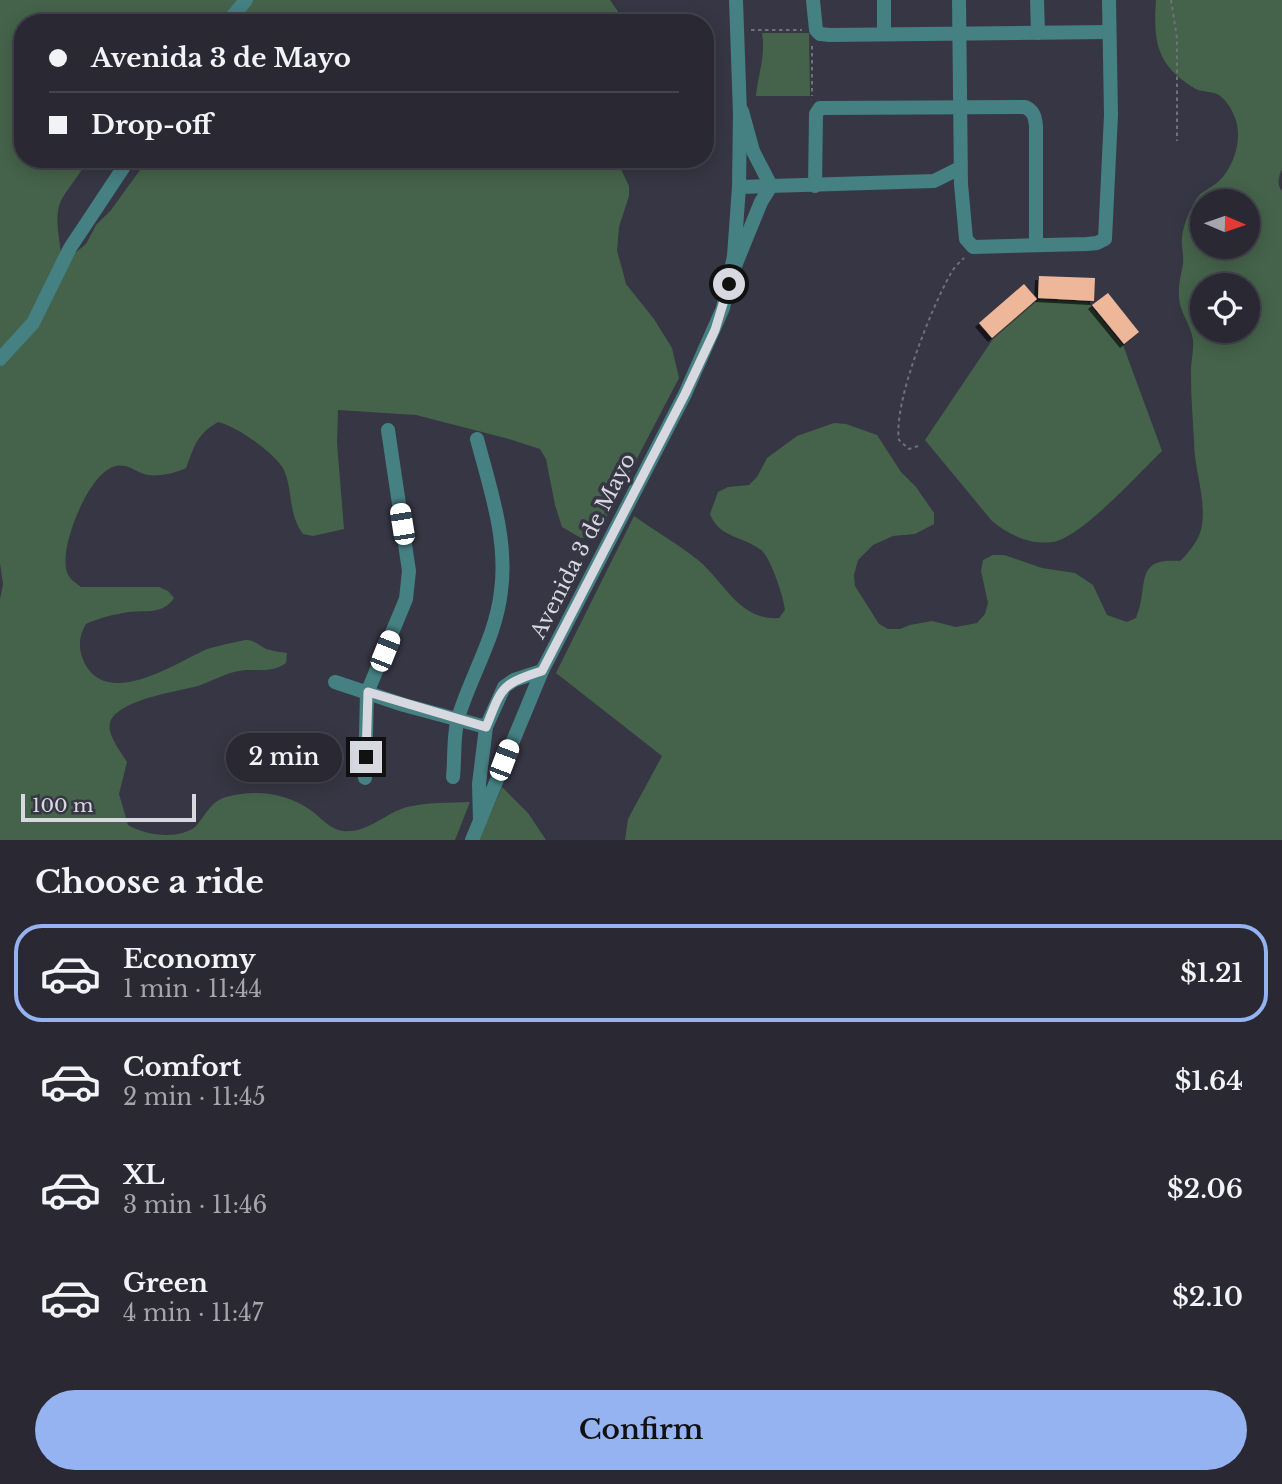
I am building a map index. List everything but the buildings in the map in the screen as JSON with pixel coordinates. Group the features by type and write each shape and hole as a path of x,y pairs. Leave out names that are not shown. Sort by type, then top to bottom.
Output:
{"street":[{"path":"234,14 246,0"},
{"path":"732,273 739,187 736,0"},
{"path":"814,0 816,30 820,34 1109,32"},
{"path":"884,0 884,34"},
{"path":"960,0 960,168 966,239 974,247 1087,244 1105,239 1111,115 1109,0"},
{"path":"1037,0 1038,33"},
{"path":"739,98 753,151 771,186"},
{"path":"815,186 816,114 820,108 1025,107 1035,116 1036,245"},
{"path":"0,359 33,323 70,247 124,168"},
{"path":"739,187 934,181 960,168"},
{"path":"732,273 761,202 771,186"},
{"name":"Avenida 3 de Mayo","path":"472,840 542,671 685,394 715,330 732,273"},
{"path":"365,778 368,692 406,599 409,571 388,430"},
{"path":"453,777 458,719 487,648 501,592 503,555 497,513 477,439"},
{"path":"480,821 479,784 486,727 504,687 513,680 542,671"},
{"path":"335,682 486,727"}],"path":[{"path":"1171,0 1177,38 1177,142"},
{"path":"737,30 816,30 812,38 812,101 820,108"},
{"path":"918,446 909,449 903,445 898,432 898,419 917,351 951,272 974,247"}],"green space":[{"path":"0,0 610,0 620,14 14,14 14,168 82,168 63,197 58,210 61,253 70,257 86,244 96,225 111,210 141,168 620,168 629,186 629,196 619,227 617,251 626,284 654,319 672,348 679,378 596,537 581,538 562,527 546,459 540,449 416,415 338,410 337,443 344,529 313,536 303,534 295,519 287,478 280,463 244,434 218,422 201,436 186,468 169,474 150,475 120,466 104,473 86,497 67,546 67,572 81,587 159,587 174,598 159,609 118,614 86,624 81,634 80,649 85,664 96,677 125,683 142,679 205,650 244,640 252,641 266,649 287,653 286,663 280,667 230,673 198,686 135,703 115,715 110,728 115,743 127,762 119,794 128,825 153,834 182,833 196,826 212,805 221,799 249,793 271,794 292,800 312,811 330,826 343,831 368,826 407,807 470,802 455,840 0,840 0,599 3,584 0,563"},
{"path":"1156,0 1282,0 1282,169 1279,183 1282,191 1282,840 625,840 628,819 662,756 556,673 634,516 698,560 743,607 765,617 779,618 785,610 784,604 765,554 754,545 719,528 710,514 718,492 728,487 749,485 757,477 767,458 797,436 834,423 846,424 877,435 901,472 916,487 934,513 934,524 915,534 893,536 873,545 858,560 854,575 855,586 879,624 888,629 900,629 932,621 956,627 977,623 985,614 988,603 981,571 983,560 993,555 1004,555 1042,568 1075,573 1093,585 1107,615 1127,622 1136,618 1149,569 1165,561 1180,561 1194,544 1202,525 1203,514 1195,452 1191,372 1193,343 1260,343 1260,273 1190,273 1190,329 1179,296 1183,261 1182,238 1190,211 1190,259 1260,259 1260,189 1207,189 1218,182 1232,163 1237,147 1237,124 1224,99 1217,94 1196,89 1165,62 1157,41"},
{"path":"762,33 809,33 810,96 756,96 762,57"},
{"path":"1038,300 1088,302 1123,345 1162,451 1110,503 1079,529 1065,538 1044,543 1020,538 992,521 925,440 993,339"},
{"path":"502,787 528,813 546,840 479,840"}],"route":[{"path":"366,757 368,692 404,705 486,727 504,687 513,680 542,671 685,394 715,330 729,284"}]}
